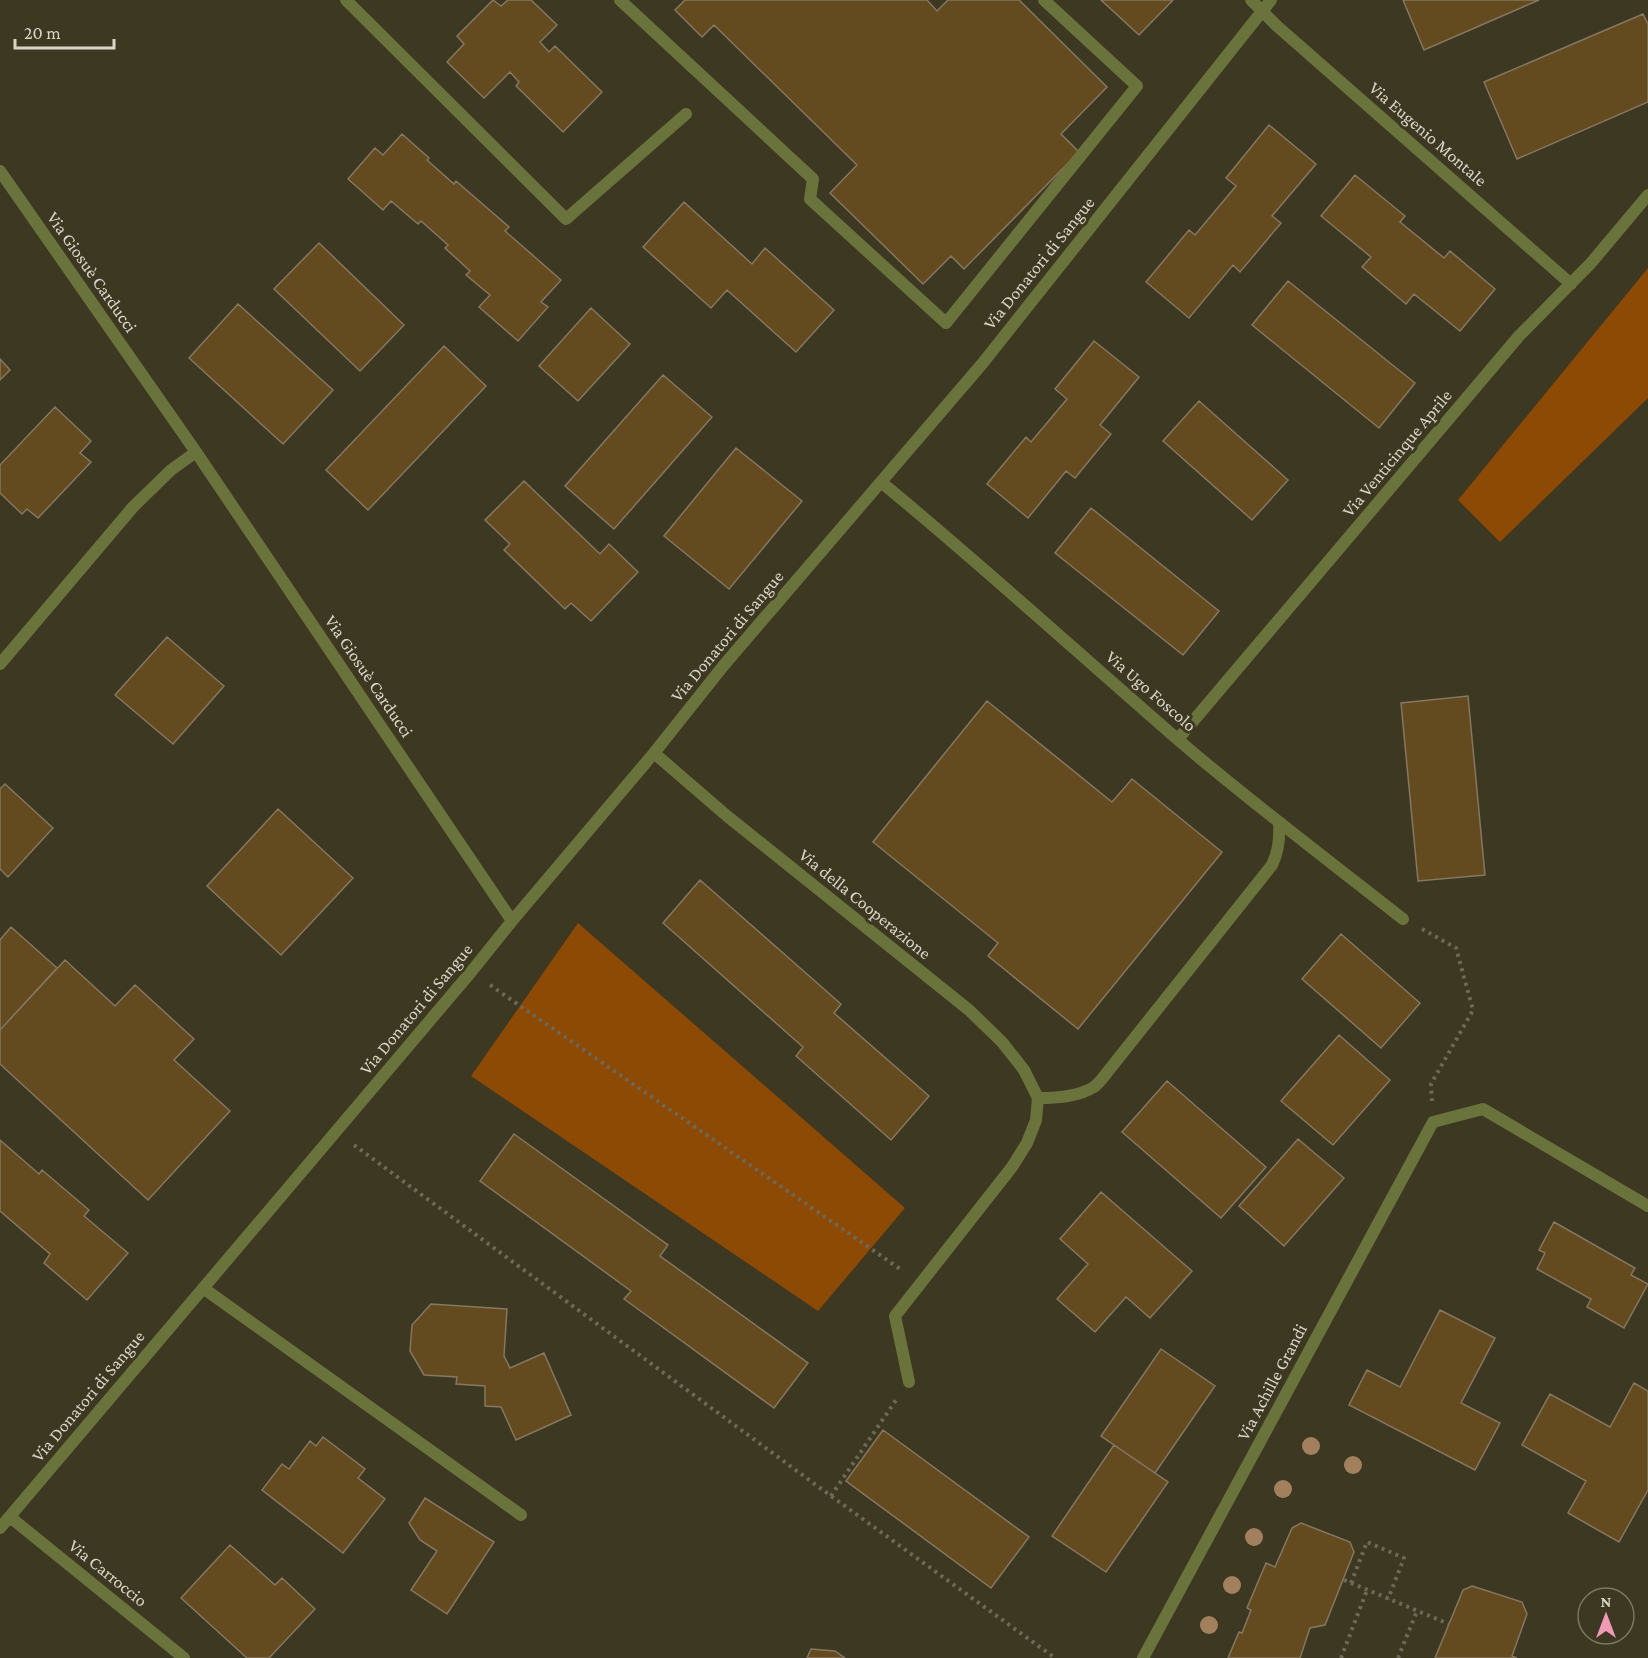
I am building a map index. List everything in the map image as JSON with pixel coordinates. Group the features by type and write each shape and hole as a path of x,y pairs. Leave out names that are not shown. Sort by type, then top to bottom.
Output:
{"street":[{"path":"346,0 566,219 686,114"},
{"path":"620,0 813,179 810,199 946,323 1137,86 1044,0"},
{"name":"Via Eugenio Montale","path":"1251,0 1571,284"},
{"name":"Via Donatori di Sangue","path":"0,1528 471,972 654,753 724,665 981,364 1271,0"},
{"name":"Via Giosuè Carducci","path":"0,171 196,452 512,921"},
{"name":"Via Venticinque Aprile","path":"1178,739 1519,336 1607,246 1648,195"},
{"path":"0,664 133,507 171,470 196,452"},
{"name":"Via Ugo Foscolo","path":"881,482 949,538 1178,739 1403,919"},
{"name":"Via della Cooperazione","path":"654,753 727,816 969,1010 1002,1042 1024,1070 1038,1098"},
{"path":"909,1382 895,1316 1012,1167 1028,1143 1036,1120 1038,1098 1056,1098 1094,1087 1272,865 1279,845 1279,822"},
{"path":"1432,1122 1483,1109 1648,1206"},
{"name":"Via Achille Grandi","path":"1143,1658 1432,1122"},
{"path":"203,1288 521,1515"},
{"name":"Via Carroccio","path":"10,1517 184,1658"}],"path":[{"path":"1403,919 1456,948 1473,1010 1431,1084 1432,1122"},
{"path":"471,972 921,1283"},
{"path":"336,1132 1055,1658"},
{"path":"831,1496 909,1382"},
{"path":"1351,1583 1367,1542 1404,1558 1388,1599"},
{"path":"1344,1580 1449,1624"},
{"path":"1341,1658 1367,1590"},
{"path":"1398,1658 1417,1611"}],"shaded area":[{"path":"1648,268 1648,398 1500,542 1458,500"},
{"path":"578,923 905,1208 818,1311 471,1076"}],"building":[{"path":"493,0 501,6 508,0 531,0 557,25 540,42 549,52 555,46 602,92 563,132 516,86 519,82 510,72 484,98 447,62 464,44 457,36"},
{"path":"685,0 927,0 937,11 948,0 1019,0 1107,87 1061,134 1079,152 964,269 951,256 923,284 830,193 857,165 714,25 702,37 675,10"},
{"path":"1101,0 1173,0 1139,35"},
{"path":"1403,0 1539,0 1424,50"},
{"path":"1643,14 1648,24 1648,102 1517,159 1484,82"},
{"path":"1269,125 1316,164 1272,216 1281,223 1240,272 1233,265 1189,318 1146,282 1189,230 1195,235 1236,186 1226,178"},
{"path":"402,134 454,184 456,181 509,227 505,231 561,280 541,302 548,307 518,341 479,307 490,295 466,275 470,271 445,248 448,245 421,221 418,224 391,201 383,210 348,179 375,148 383,155"},
{"path":"1355,175 1405,216 1400,222 1444,258 1450,251 1495,289 1460,331 1414,294 1406,304 1362,267 1371,257 1321,216"},
{"path":"684,202 752,264 765,248 834,310 796,352 727,290 711,308 643,247"},
{"path":"319,243 404,325 360,371 274,289"},
{"path":"1288,281 1415,383 1379,428 1252,325"},
{"path":"238,304 333,390 283,444 189,358"},
{"path":"591,308 630,344 578,401 539,366"},
{"path":"1094,341 1139,377 1100,425 1111,434 1075,478 1066,471 1028,518 987,484 1026,437 1031,442 1067,399 1055,389"},
{"path":"444,346 486,386 368,510 326,470"},
{"path":"0,359 10,370 0,380"},
{"path":"663,375 712,417 614,529 565,486"},
{"path":"1199,401 1288,480 1252,520 1163,441"},
{"path":"55,407 91,441 80,453 91,462 38,518 27,509 22,514 0,493 0,465"},
{"path":"736,448 802,501 729,589 664,536"},
{"path":"524,481 600,554 609,544 638,572 591,621 571,603 565,609 504,550 510,544 485,520"},
{"path":"1091,508 1219,611 1183,655 1055,553"},
{"path":"167,637 224,686 173,744 115,695"},
{"path":"1468,696 1485,875 1418,881 1401,703"},
{"path":"987,701 1112,802 1132,779 1222,852 1078,1029 988,956 998,943 873,842"},
{"path":"5,784 53,828 8,877 0,869 0,789"},
{"path":"278,809 353,878 281,955 207,886"},
{"path":"700,880 841,1004 834,1013 929,1096 891,1140 796,1056 803,1047 663,923"},
{"path":"11,927 57,968 0,1030 0,940"},
{"path":"1341,934 1420,1003 1381,1048 1302,979"},
{"path":"65,960 115,1006 135,985 194,1039 174,1060 230,1111 148,1200 0,1064 0,1030"},
{"path":"1339,1035 1390,1080 1333,1145 1281,1101"},
{"path":"1167,1081 1266,1167 1221,1218 1122,1132"},
{"path":"514,1134 668,1245 660,1256 808,1363 774,1408 624,1299 631,1291 480,1181"},
{"path":"1298,1139 1344,1178 1284,1246 1239,1206"},
{"path":"0,1140 39,1174 42,1170 89,1210 84,1216 128,1253 87,1300 44,1263 50,1254 0,1211"},
{"path":"1101,1192 1192,1271 1150,1318 1126,1297 1095,1332 1057,1299 1088,1264 1060,1239"},
{"path":"1554,1222 1635,1268 1631,1275 1648,1284 1624,1328 1587,1307 1591,1299 1537,1269 1545,1253 1539,1250"},
{"path":"431,1304 507,1309 504,1356 510,1368 544,1353 571,1415 516,1440 501,1407 485,1406 485,1386 456,1384 457,1377 424,1375 410,1351 412,1325"},
{"path":"1440,1310 1495,1338 1461,1403 1500,1423 1475,1470 1349,1405 1367,1370 1400,1387"},
{"path":"1161,1349 1215,1386 1155,1473 1101,1436"},
{"path":"1634,1383 1648,1391 1648,1490 1619,1542 1568,1513 1586,1481 1522,1445 1550,1394 1610,1427"},
{"path":"883,1430 1029,1537 991,1588 846,1481"},
{"path":"323,1437 365,1469 358,1478 385,1499 343,1553 262,1490 282,1464 289,1469 310,1441 316,1446"},
{"path":"1114,1445 1168,1482 1106,1572 1052,1536"},
{"path":"425,1498 494,1542 447,1614 411,1590 437,1551 420,1540 409,1523"},
{"path":"1301,1523 1350,1542 1354,1552 1325,1625 1310,1628 1300,1658 1228,1658 1239,1632 1242,1633 1251,1610 1247,1608 1266,1563 1275,1567 1292,1528"},
{"path":"230,1545 275,1585 282,1578 315,1609 269,1658 247,1658 181,1598"},
{"path":"1472,1586 1522,1602 1527,1614 1512,1656 1517,1658 1435,1658 1463,1590"},
{"path":"811,1649 835,1651 845,1658 807,1658"}]}
